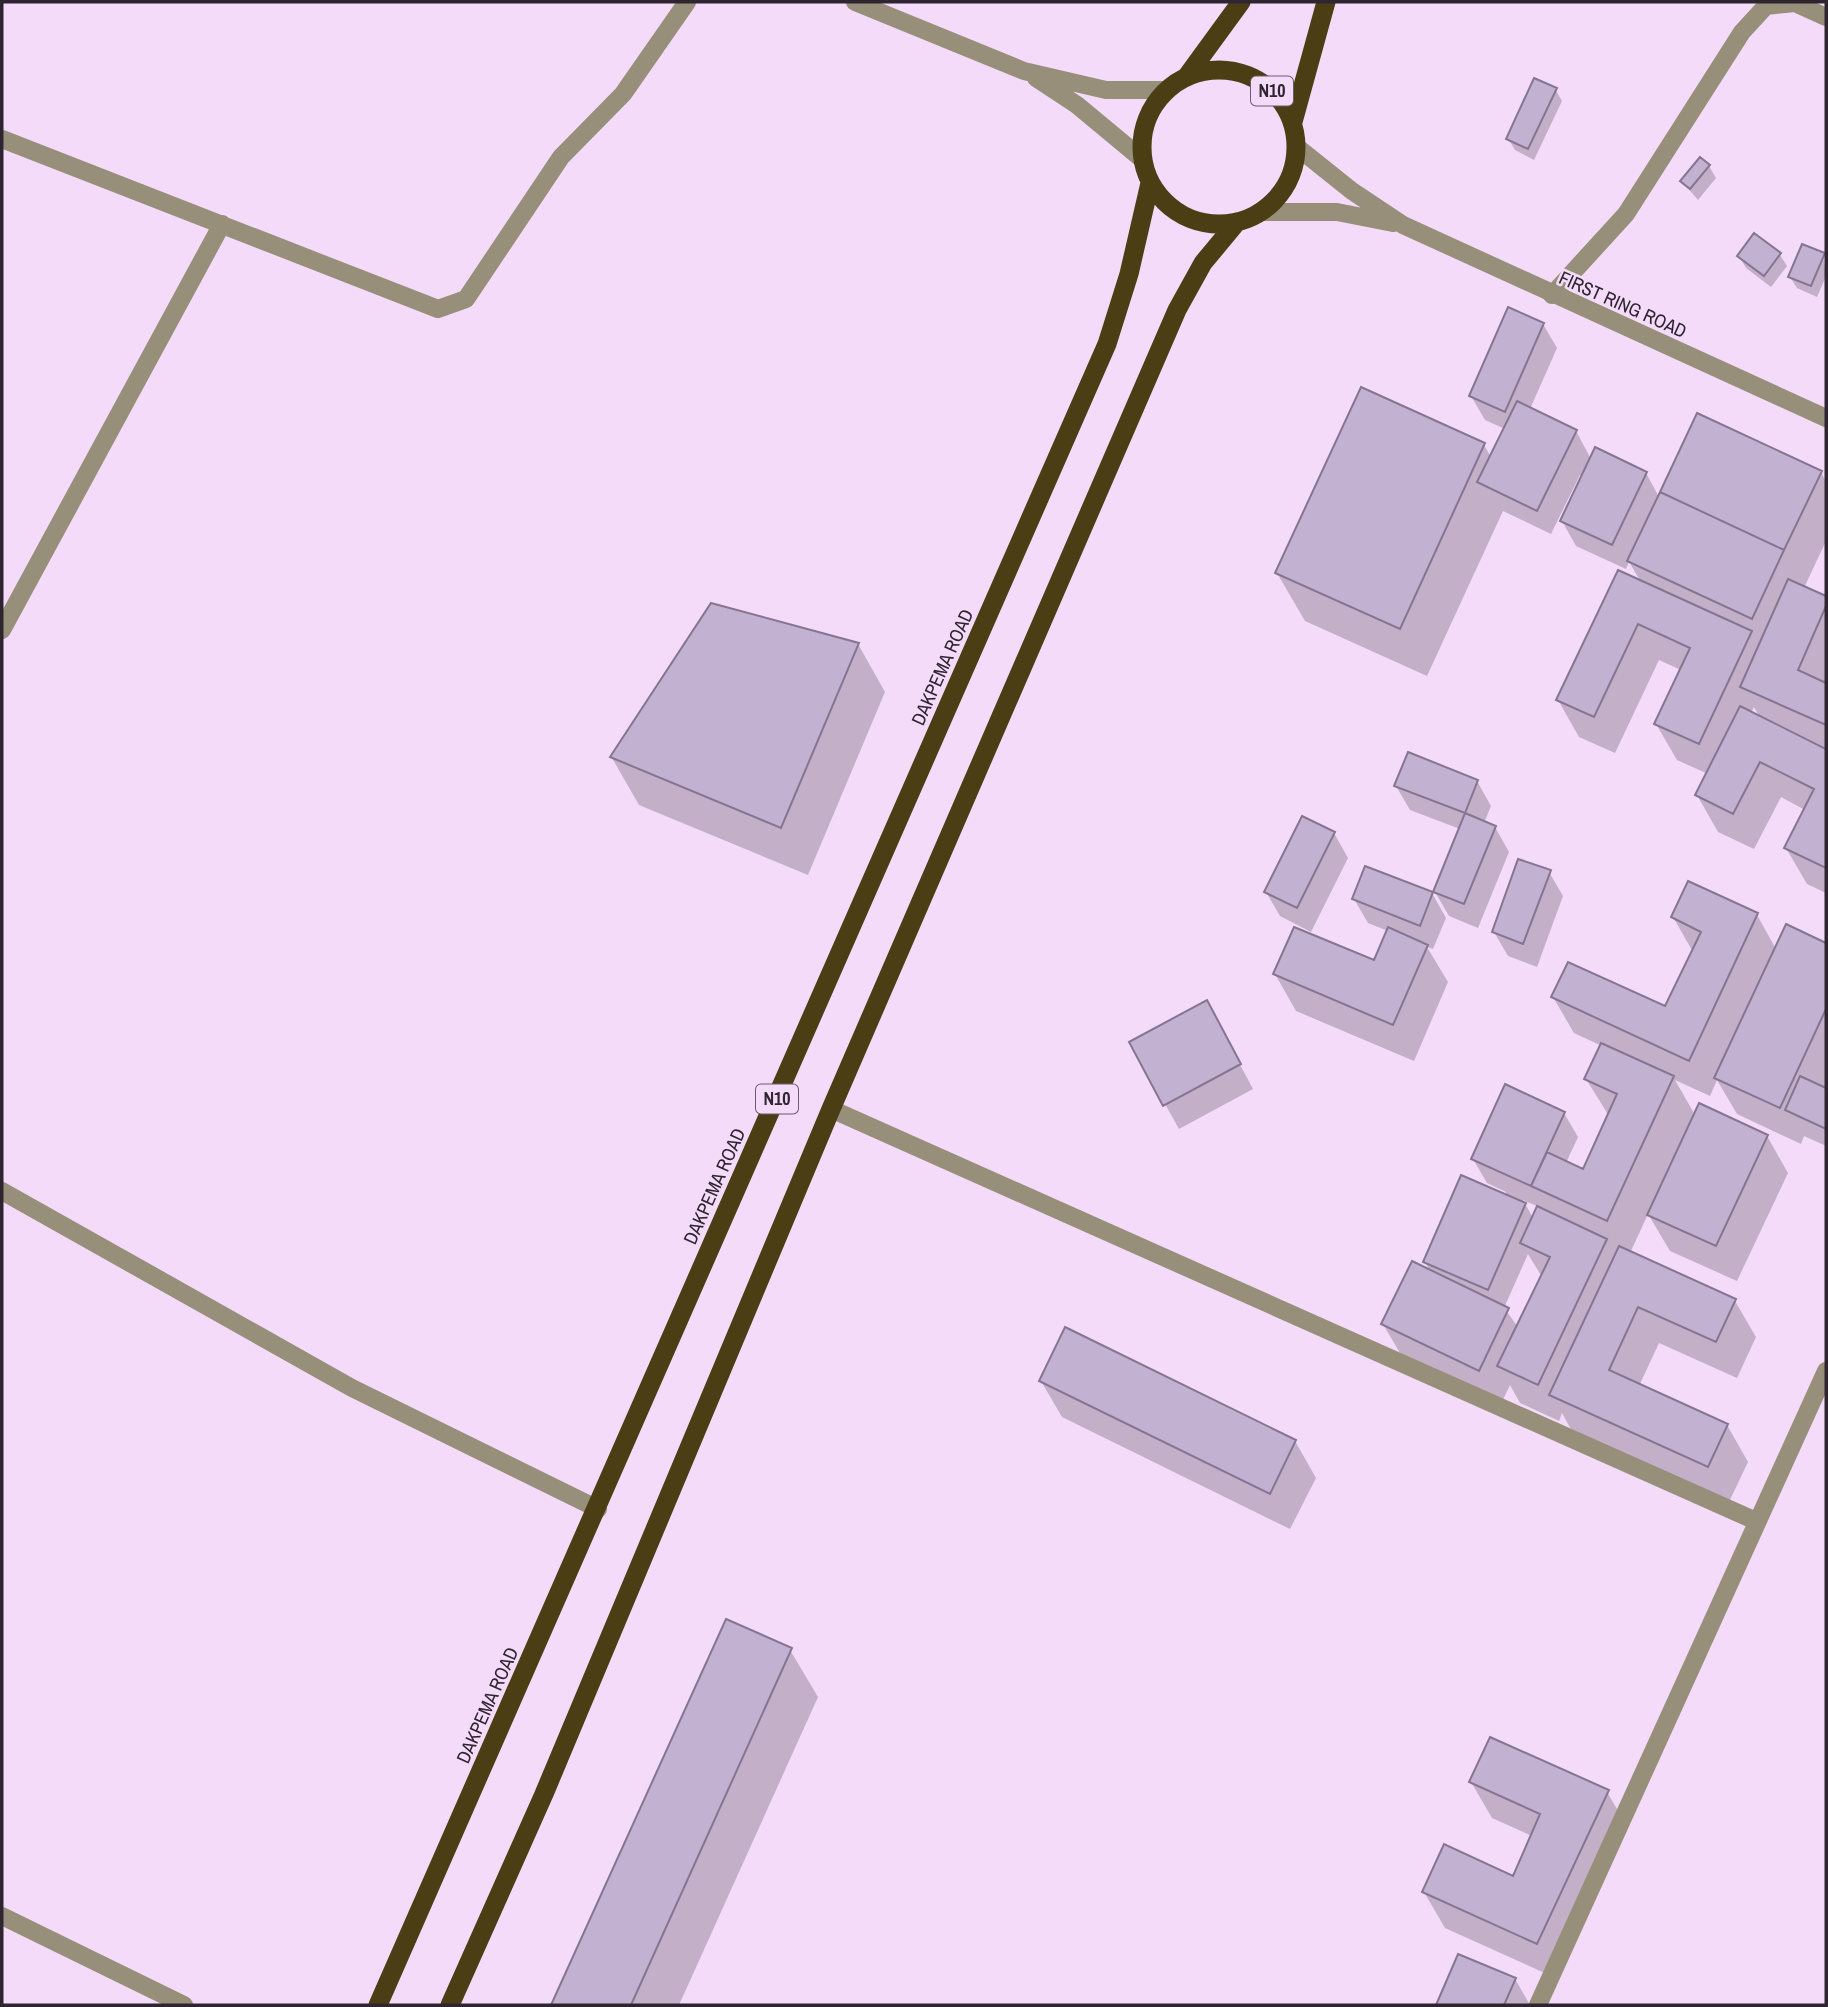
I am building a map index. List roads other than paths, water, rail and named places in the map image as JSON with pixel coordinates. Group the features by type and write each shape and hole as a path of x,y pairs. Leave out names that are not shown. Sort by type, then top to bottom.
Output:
{"highway":[{"name":"N10","path":"1188,76 1241,2"},
{"name":"N10","path":"1293,122 1326,2"},
{"name":"N10","path":"1212,69 1238,71 1250,76 1262,82 1281,99 1293,122 1297,147 1292,173 1279,195 1260,212 1237,222 1211,224 1186,218 1165,204 1150,183 1142,159 1142,134 1150,110 1166,90 1188,76 1212,69"},
{"name":"DAKPEMA ROAD","path":"378,2005 598,1509 1107,344 1129,274 1150,183"},
{"name":"N10","path":"450,2005 549,1781 831,1109 1177,310 1203,263 1237,222"}],"street":[{"path":"2,139 438,309 466,299 561,157 623,94 687,2"},
{"path":"855,2 1024,71 1106,90 1166,90"},
{"path":"1552,295 1626,214 1742,32 1766,6 1795,4 1826,17"},
{"path":"1024,71 1077,106 1142,159"},
{"name":"FIRST RING ROAD","path":"1297,147 1352,191 1403,225 1826,418"},
{"name":"FIRST RING ROAD","path":"1260,212 1336,212 1403,225"},
{"path":"2,630 222,224"},
{"path":"831,1109 1756,1521"},
{"path":"2,1191 352,1388 598,1509"},
{"path":"1538,2005 1826,1371"},
{"path":"2,1916 184,2005"}]}
